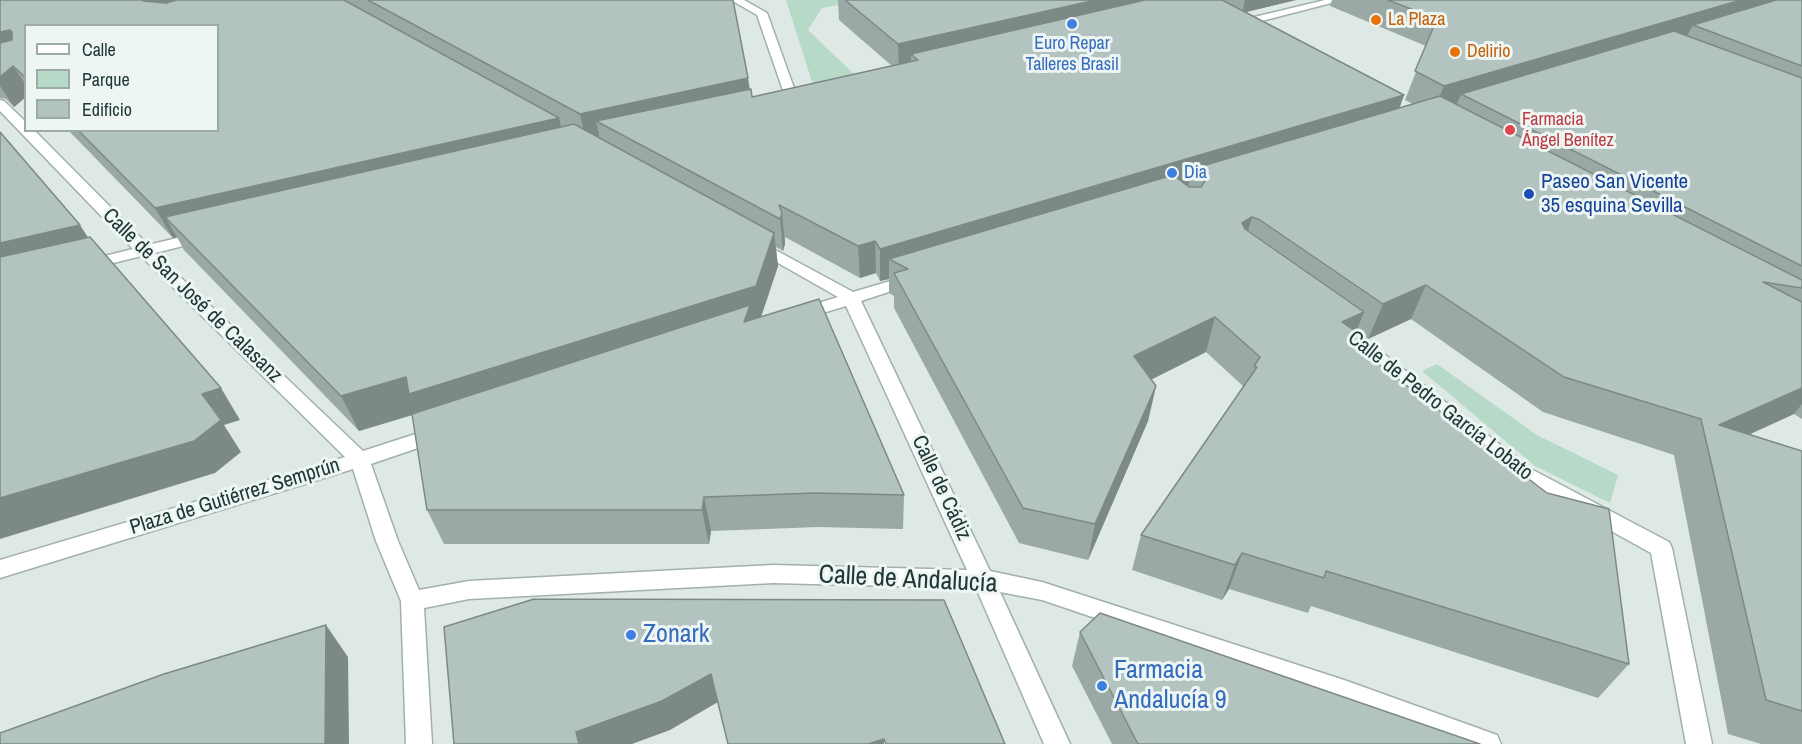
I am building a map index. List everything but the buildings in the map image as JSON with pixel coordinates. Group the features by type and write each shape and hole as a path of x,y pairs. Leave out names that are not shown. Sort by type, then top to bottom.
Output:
{"street":[{"path":"736,0 762,13 793,102"},
{"path":"1246,22 1338,0"},
{"path":"1229,13 1262,30"},
{"name":"Calle de San José de Calasanz","path":"0,104 24,128"},
{"name":"Calle de San José de Calasanz","path":"28,132 143,251 360,460"},
{"path":"74,268 217,234"},
{"path":"739,235 851,298"},
{"path":"784,320 919,277"},
{"name":"Calle de Cádiz","path":"851,298 983,579 1057,744"},
{"name":"Calle de Pedro García Lobato","path":"1335,325 1380,358 1524,474 1661,548 1699,744"},
{"path":"360,460 460,427"},
{"name":"Plaza de Gutiérrez Semprún","path":"0,569 360,460 387,541 412,601 419,744"},
{"name":"Calle de Andalucía","path":"412,601 469,590 773,574 983,579 1042,591 1344,691 1488,744"}],"green space":[{"path":"786,0 867,0 822,8 808,30 856,76 813,85"},
{"path":"1437,364 1537,435 1618,475 1610,503 1535,466 1422,371"}],"place":[{"name":"La Plaza","path":"1376,20"},
{"name":"Euro Repar Talleres Brasil","path":"1072,24"},
{"name":"Delirio","path":"1455,52"},
{"name":"Farmacia Ángel Benítez","path":"1510,130"},
{"name":"Dia","path":"1172,173"},
{"name":"Paseo San Vicente 35 esquina Sevilla","path":"1529,194"},
{"name":"Zonark","path":"631,635"},
{"name":"Farmacia Andalucía 9","path":"1102,686"}]}
